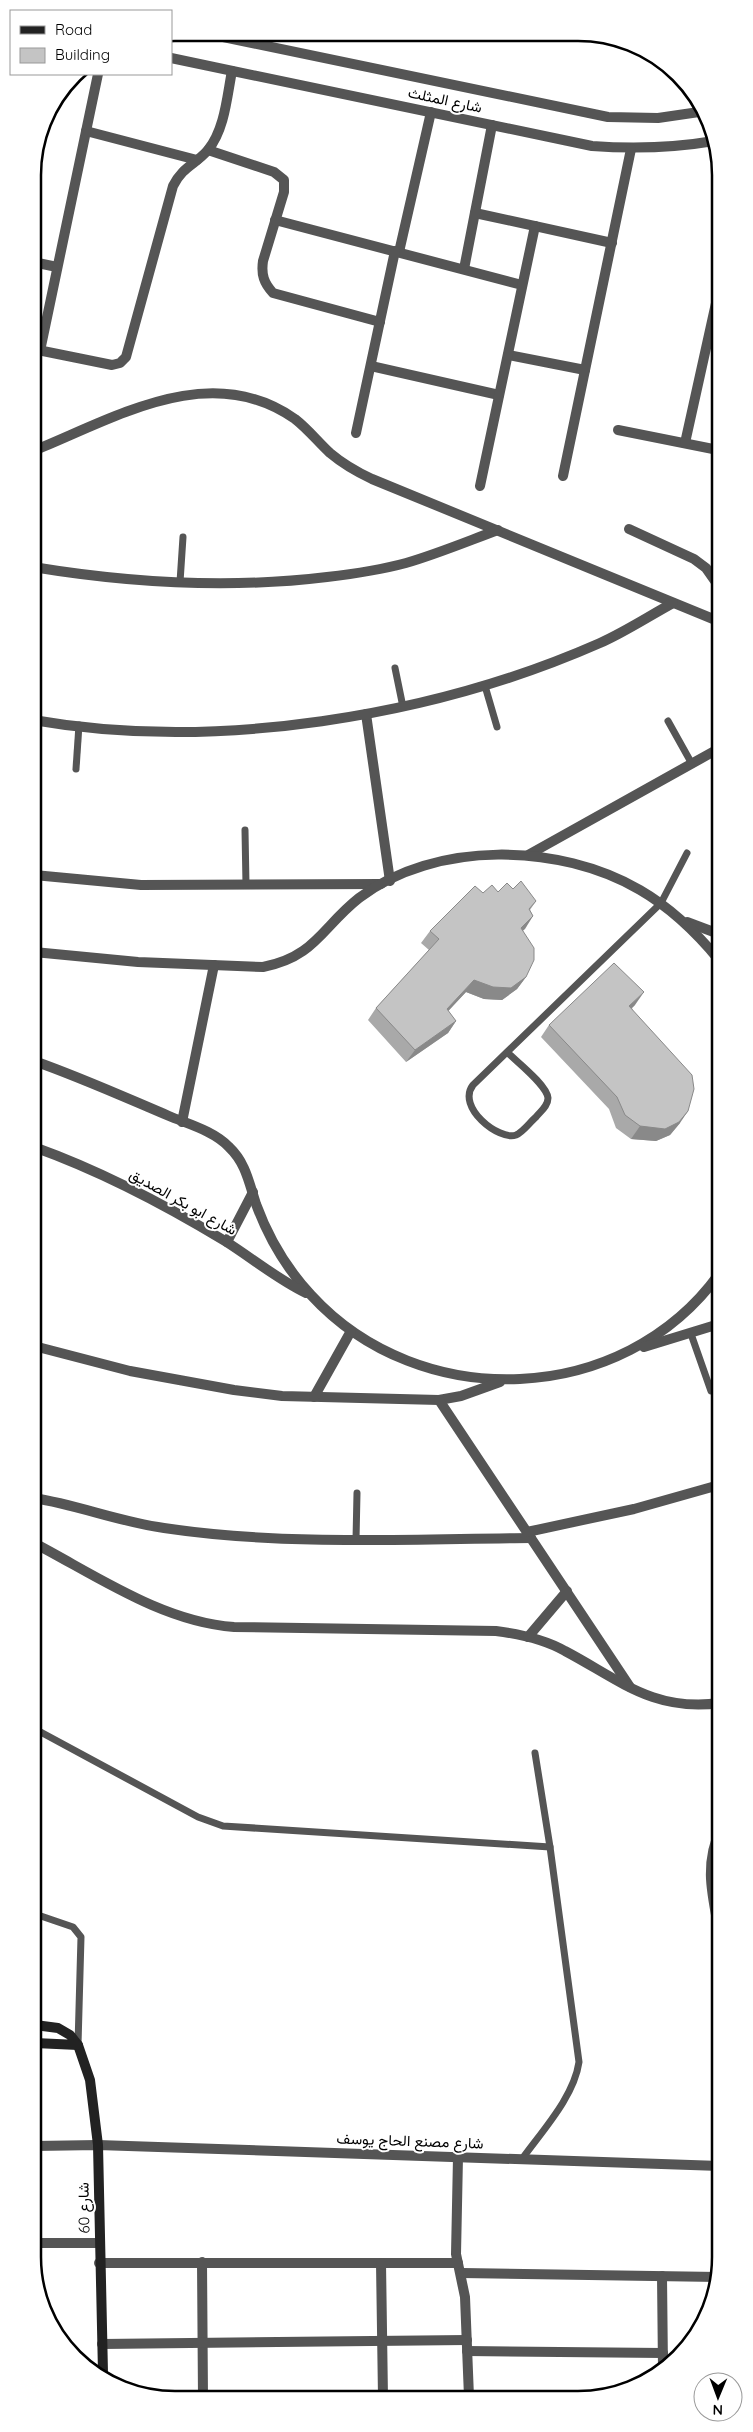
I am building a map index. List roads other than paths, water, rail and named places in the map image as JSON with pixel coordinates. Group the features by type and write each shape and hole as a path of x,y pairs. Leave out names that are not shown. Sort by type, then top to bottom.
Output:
{"street":[{"name":"شارع المثلث","path":"242,41 608,117 658,118 696,112"},
{"name":"شارع المثلث","path":"172,58 592,146 631,149 680,147 707,142"},
{"path":"42,351 112,365 120,363 126,358 173,186 182,171 208,150 216,139 232,71"},
{"path":"42,327 57,268 98,75"},
{"path":"356,433 380,322 430,112"},
{"path":"464,269 492,125"},
{"path":"86,131 197,160"},
{"path":"563,476 631,149"},
{"path":"208,150 280,175 285,186 262,273 265,284 273,293 380,322"},
{"path":"475,212 612,243"},
{"path":"275,220 522,284"},
{"path":"480,486 535,226"},
{"path":"42,264 57,268"},
{"path":"685,444 712,322"},
{"path":"508,356 586,370"},
{"path":"370,366 499,395"},
{"path":"42,447 169,397 189,393 226,394 262,402 295,419 331,454 357,472 712,619"},
{"path":"618,430 712,449"},
{"path":"629,529 694,559 706,568 712,576"},
{"path":"42,567 116,578 180,582 261,582 356,573 405,563 498,530"},
{"path":"42,721 136,729 230,730 278,726 366,714 403,707 485,686 558,661 602,642 673,603"},
{"path":"366,714 386,883"},
{"path":"528,855 712,753"},
{"path":"42,953 138,962 263,967 288,960 312,946 359,898 386,883 432,864 458,858 485,855 528,855 565,860 616,877 661,903 683,921 712,952"},
{"path":"42,876 142,885 386,883"},
{"path":"683,921 712,931"},
{"path":"182,1122 214,965"},
{"path":"42,1064 210,1133 229,1146 244,1166 266,1229 279,1252 311,1295 351,1331 381,1350 422,1367 466,1378 501,1381 555,1377 606,1362 630,1350 675,1321 695,1303 711,1283"},
{"name":"شارع ابو بكر الصديق","path":"42,1150 99,1173 150,1198 227,1242 311,1295"},
{"path":"227,1242 253,1192"},
{"path":"630,1350 692,1334 711,1327"},
{"path":"314,1397 351,1331"},
{"path":"41,1348 89,1362 180,1381 282,1396 440,1400 482,1390 501,1381"},
{"path":"440,1400 632,1690"},
{"path":"41,1500 170,1529 284,1539 356,1540 529,1535 711,1487"},
{"path":"41,1547 164,1612 214,1626 496,1631 528,1637 565,1650 632,1690 670,1703 711,1704"},
{"path":"528,1637 567,1591"},
{"path":"41,2026 58,2028 70,2035 78,2045"},
{"path":"41,2043 78,2045"},
{"name":"شارع 60","path":"78,2045 90,2080 98,2145 102,2369"},
{"name":"شارع مصنع الحاج يوسف","path":"41,2146 98,2145 711,2166"},
{"path":"458,2157 456,2244 465,2297 468,2391"},
{"path":"41,2243 99,2243"},
{"path":"202,2262 203,2391"},
{"path":"99,2263 381,2263 460,2268 710,2277"},
{"path":"381,2263 383,2391"},
{"path":"662,2276 663,2359"},
{"path":"102,2344 382,2341 663,2353"}],"lane":[{"path":"180,582 183,537"},
{"path":"395,668 403,707"},
{"path":"485,686 497,727"},
{"path":"668,721 692,764"},
{"path":"76,769 79,725"},
{"path":"245,830 246,885"},
{"path":"507,1052 543,1087 548,1098 545,1107 519,1134 509,1136 500,1135 471,1109 468,1098 473,1085 507,1052 661,903 687,853"},
{"path":"692,1334 711,1391"},
{"path":"356,1540 357,1492"},
{"path":"41,1732 198,1817 223,1826 550,1847"},
{"path":"522,2159 571,2090 577,2077 579,2062 550,1847 535,1753"},
{"path":"711,1848 708,1866 711,1887"},
{"path":"41,1916 73,1927 81,1938 78,2045"}]}
